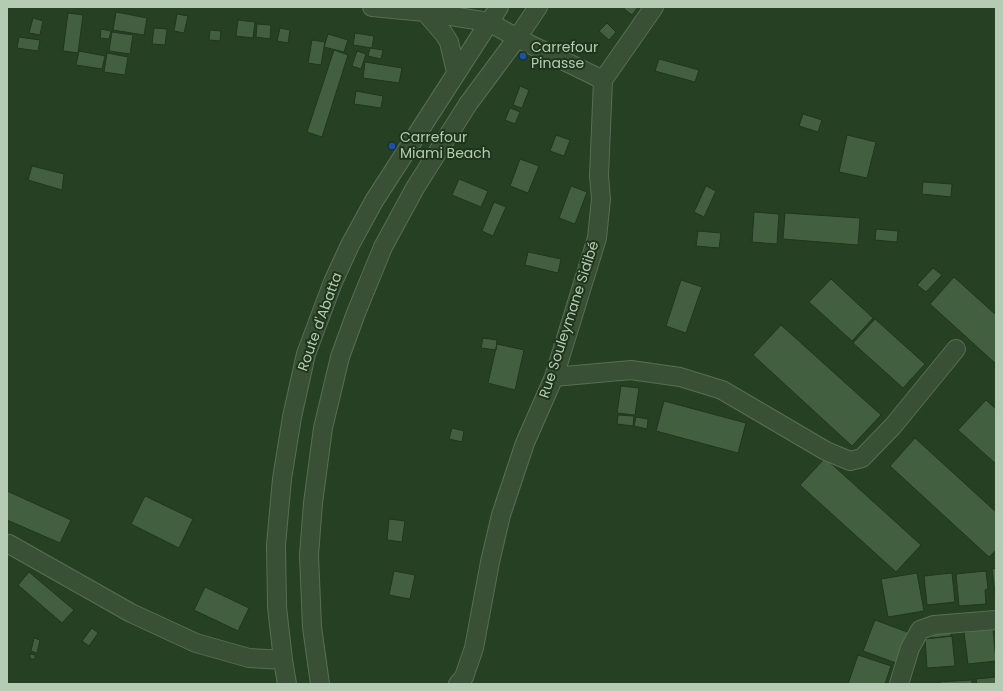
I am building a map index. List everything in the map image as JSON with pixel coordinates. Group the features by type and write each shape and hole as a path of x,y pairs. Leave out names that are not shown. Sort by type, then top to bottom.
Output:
{"street":[{"path":"372,7 425,12 489,22 517,38 603,80 654,7"},
{"name":"Route d'Abatta","path":"287,684 277,607 276,545 282,479 292,417 306,354 320,315 354,239 374,201 499,7"},
{"path":"320,684 312,627 309,555 313,503 323,428 340,357 383,247 415,188 468,104 538,7"},
{"path":"425,12 449,42 456,72"},
{"name":"Rue Souleymane Sidibé","path":"462,682 474,648 490,562 501,515 525,443 554,377 597,238 602,199 599,176 603,80"},
{"path":"554,377 631,370 680,377 722,390 826,451 850,461 862,458 893,426 956,349"},
{"path":"9,544 131,613 196,642 249,658 283,660"},
{"path":"899,684 910,648 920,630 934,625 996,620"}],"building":[{"path":"625,7 638,7 632,15 624,9"},
{"path":"116,12 147,18 144,35 113,30"},
{"path":"68,13 83,15 78,53 63,51"},
{"path":"177,14 188,16 184,33 174,31"},
{"path":"33,18 43,21 40,35 29,33"},
{"path":"238,20 255,22 253,38 236,36"},
{"path":"607,23 616,32 609,40 599,31"},
{"path":"257,24 271,25 270,39 256,37"},
{"path":"154,28 167,29 165,45 152,44"},
{"path":"280,28 290,30 288,43 277,41"},
{"path":"101,29 111,31 109,39 100,38"},
{"path":"210,30 221,31 220,41 209,40"},
{"path":"112,32 133,35 130,54 109,51"},
{"path":"355,33 374,36 372,48 353,45"},
{"path":"328,34 348,40 344,52 324,47"},
{"path":"19,37 40,40 38,51 17,48"},
{"path":"312,40 325,42 321,65 308,63"},
{"path":"370,48 383,50 381,59 368,56"},
{"path":"334,50 348,55 322,137 307,132"},
{"path":"79,51 105,56 102,69 76,65"},
{"path":"357,51 366,54 361,69 352,66"},
{"path":"107,53 128,57 125,75 104,72"},
{"path":"659,59 699,70 695,82 655,71"},
{"path":"365,62 402,68 399,83 363,78"},
{"path":"520,86 529,90 522,108 513,105"},
{"path":"356,91 383,96 381,108 354,104"},
{"path":"510,108 520,112 515,124 505,120"},
{"path":"803,114 822,120 818,132 799,126"},
{"path":"556,135 570,140 564,156 550,151"},
{"path":"847,135 876,142 867,178 839,172"},
{"path":"520,159 539,166 528,193 510,186"},
{"path":"32,166 64,174 62,190 28,180"},
{"path":"459,179 488,191 481,207 452,195"},
{"path":"923,182 952,184 951,197 922,194"},
{"path":"571,186 587,192 575,224 559,218"},
{"path":"706,186 716,191 704,217 694,212"},
{"path":"494,202 506,207 493,236 482,231"},
{"path":"754,212 779,214 777,244 752,242"},
{"path":"785,213 860,218 858,245 783,239"},
{"path":"876,229 898,231 897,242 875,240"},
{"path":"698,231 721,233 719,248 696,246"},
{"path":"528,252 561,259 558,273 525,265"},
{"path":"933,268 942,275 926,292 917,285"},
{"path":"954,277 996,315 996,364 930,304"},
{"path":"831,279 873,318 852,341 809,302"},
{"path":"681,280 702,287 686,333 666,326"},
{"path":"875,319 925,364 903,388 853,343"},
{"path":"781,325 881,415 852,446 753,355"},
{"path":"483,338 497,340 496,350 481,348"},
{"path":"497,344 524,350 515,390 488,383"},
{"path":"621,386 639,388 635,415 617,413"},
{"path":"986,400 996,409 996,464 958,430"},
{"path":"664,401 746,423 738,453 656,431"},
{"path":"618,415 634,416 633,426 617,424"},
{"path":"636,417 648,419 647,429 634,426"},
{"path":"452,428 464,431 462,442 449,439"},
{"path":"915,438 996,512 996,550 989,557 890,466"},
{"path":"825,458 921,545 896,572 800,485"},
{"path":"7,491 71,520 60,543 7,520"},
{"path":"145,496 193,519 179,548 131,524"},
{"path":"389,519 405,521 402,542 387,540"},
{"path":"996,568 996,601 992,569"},
{"path":"394,571 415,575 410,599 389,595"},
{"path":"986,571 988,589 985,590 986,604 959,606 956,574"},
{"path":"29,572 74,610 62,623 18,585"},
{"path":"917,573 924,611 888,617 881,579"},
{"path":"952,573 955,602 927,605 924,576"},
{"path":"205,587 249,608 238,631 194,610"},
{"path":"875,620 910,633 899,664 863,651"},
{"path":"950,626 951,636 932,638 931,628"},
{"path":"92,628 98,633 89,646 82,641"},
{"path":"993,629 996,661 968,664 964,632"},
{"path":"952,636 955,666 927,668 925,639"},
{"path":"34,638 40,640 37,653 31,651"},
{"path":"30,654 35,655 35,659 30,659"},
{"path":"858,655 891,666 885,684 848,684"},
{"path":"996,677 996,684 977,684 976,679"},
{"path":"972,680 972,684 940,684 940,682"}],"place":[{"name":"Carrefour Pinasse","path":"523,56"},
{"name":"Carrefour Miami Beach","path":"392,146"}]}
